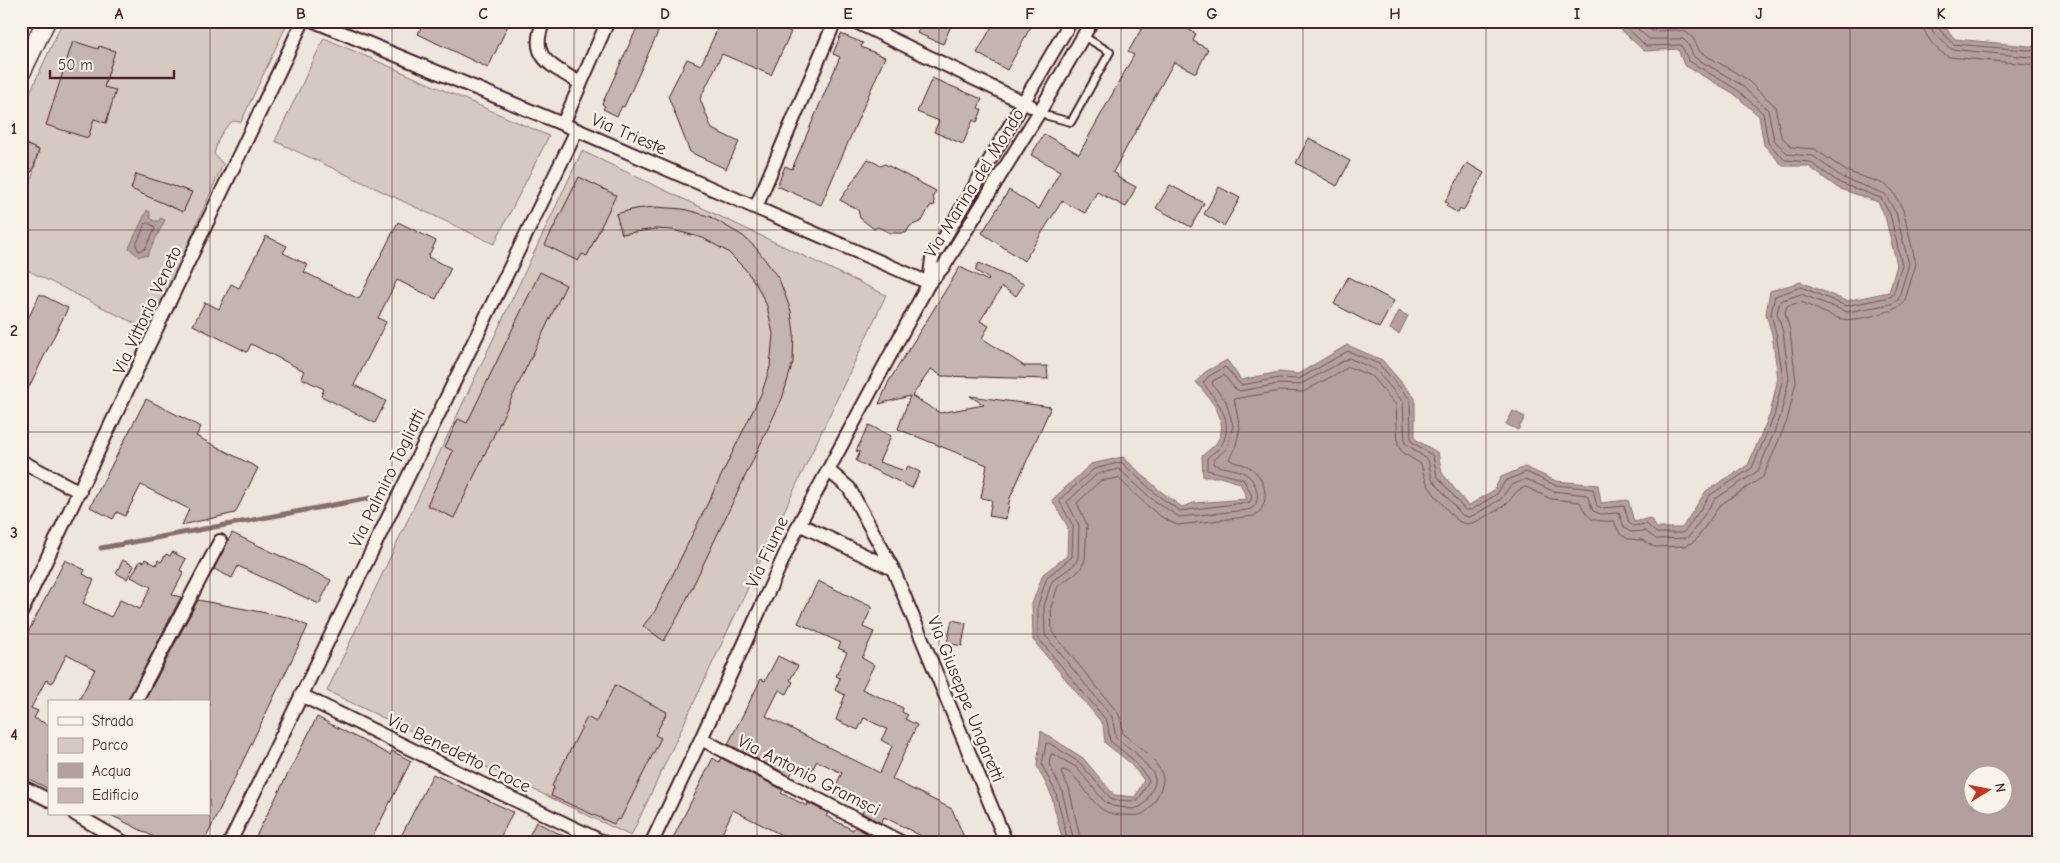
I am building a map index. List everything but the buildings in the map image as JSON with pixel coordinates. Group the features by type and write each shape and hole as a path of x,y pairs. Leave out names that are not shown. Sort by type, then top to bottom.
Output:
{"street":[{"path":"21,73 46,21"},
{"name":"Via Vittorio Veneto","path":"21,613 304,21"},
{"name":"Via Trieste","path":"314,21 563,124 928,283"},
{"path":"544,21 538,34 540,54 545,61 580,83"},
{"path":"563,124 608,21"},
{"path":"756,207 835,21"},
{"path":"854,21 1040,111"},
{"name":"Via Marina del Mondo","path":"928,283 932,259 1071,21"},
{"name":"Via Marina del Mondo","path":"928,283 944,266 1040,111 1092,21"},
{"name":"Via Palmiro Togliatti","path":"230,842 577,130"},
{"name":"Via Fiume","path":"652,842 799,524 928,283"},
{"path":"21,461 80,492"},
{"name":"Via Giuseppe Ungaretti","path":"828,470 849,488 893,569 1006,842"},
{"path":"799,524 893,569"},
{"path":"136,700 220,541"},
{"name":"Via Benedetto Croce","path":"300,695 603,842"},
{"name":"Via Antonio Gramsci","path":"701,739 901,842"},
{"path":"21,786 48,800"},
{"path":"79,816 123,842"}],"lane":[{"path":"1040,111 1048,116 1071,122 1110,52 1083,36"}],"green space":[{"path":"63,21 276,21 286,26 241,122 233,121 223,132 219,140 214,154 223,164 150,331 21,267 21,219 39,150 21,142 21,112"},
{"path":"324,38 549,136 494,244 275,141"},
{"path":"582,151 886,295 631,836 327,691"}],"water":[{"path":"1612,21 1940,21 1955,39 2039,47 2039,842 1063,842 1051,794 1037,766 1041,731 1083,758 1114,795 1135,797 1144,780 1128,761 1105,743 1103,724 1033,640 1032,604 1043,574 1067,556 1068,527 1052,500 1091,464 1123,457 1159,490 1182,507 1194,503 1247,499 1240,483 1220,477 1203,477 1202,456 1212,448 1221,434 1220,418 1217,410 1196,382 1205,372 1227,360 1241,380 1279,372 1298,374 1347,345 1382,360 1415,398 1415,439 1438,453 1442,473 1468,506 1494,490 1501,477 1525,467 1556,481 1598,485 1601,503 1628,500 1634,522 1650,518 1657,528 1682,528 1706,491 1748,465 1770,414 1778,378 1772,334 1766,314 1770,291 1801,282 1846,301 1889,292 1897,265 1885,216 1878,202 1838,188 1808,166 1783,166 1764,145 1759,116 1733,93 1684,65 1678,49 1644,51"},
{"path":"147,210 154,221 159,221 161,218 165,220 147,256 139,257 129,248"},
{"path":"1399,311 1408,316 1399,334 1390,329"},
{"path":"1513,411 1525,417 1518,430 1506,424"}],"waterway":[{"path":"101,548 371,498"}]}
